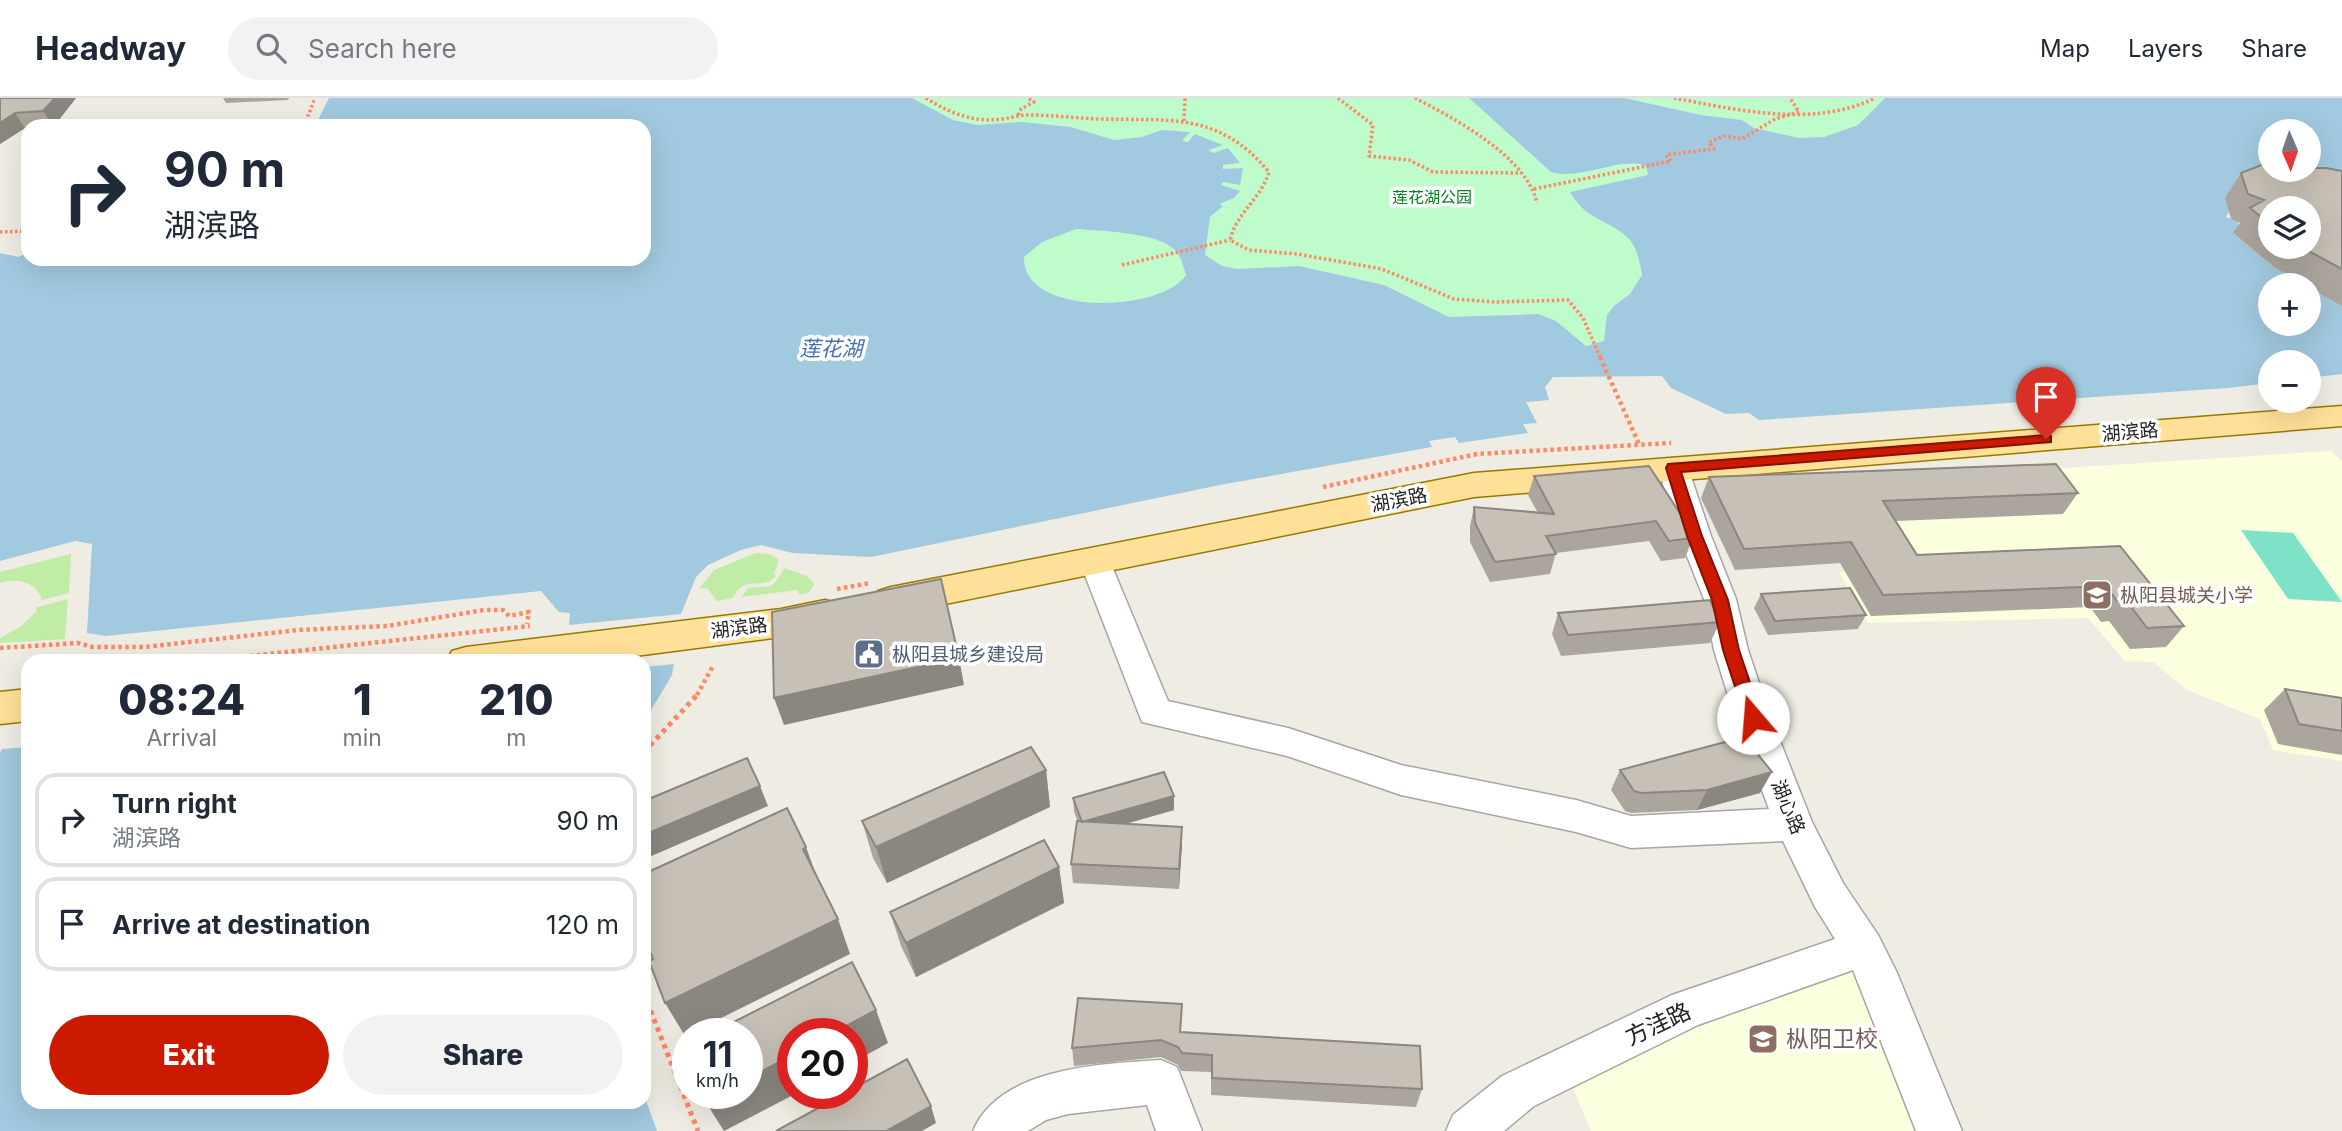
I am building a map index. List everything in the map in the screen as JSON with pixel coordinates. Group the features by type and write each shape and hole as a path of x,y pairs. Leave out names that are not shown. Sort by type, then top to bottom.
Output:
{"main road":[{"name":"湖滨路","path":"539,654 781,623 1474,485 1673,468 2335,424"},
{"path":"0,708 21,706"}],"lane":[{"name":"湖心路","path":"1673,468 1720,600 1731,650 1753,718 1794,824 1829,895 1863,948 1882,987 1939,1131"},
{"path":"1095,560 1155,712 1288,742 1401,780 1576,817 1632,832 1794,824"},
{"name":"方洼路","path":"1469,1131 1518,1091 1687,1009 1863,948"},
{"path":"996,1131 1016,1112 1051,1098 1099,1086 1161,1082 1179,1131"}],"path":[{"path":"306,119 315,98"},
{"path":"926,98 947,111 969,119 1000,119 1018,115 1184,121 1228,133 1256,153 1269,172 1267,183 1257,198 1237,214 1230,240"},
{"path":"1018,115 1021,109 1034,102 1028,98"},
{"path":"1184,121 1185,98"},
{"path":"1338,98 1373,125 1375,130 1369,156 1409,160 1433,172 1521,173"},
{"path":"1415,98 1476,132 1521,173 1538,196 1537,203"},
{"path":"1674,98 1799,112 1849,110 1859,108 1875,98"},
{"path":"1790,98 1799,112"},
{"path":"1534,189 1671,161 1666,155 1681,150 1698,153 1714,149 1709,142 1725,136 1742,139 1757,128 1799,112"},
{"path":"0,232 21,231"},
{"path":"1122,265 1230,240 1249,250 1297,254 1382,269 1454,299 1495,302 1568,300 1583,318 1639,444"},
{"path":"0,649 78,643 93,647 145,647 298,631 387,626 484,610 503,610 509,615 529,612 527,624 264,654"},
{"path":"651,744 696,696 713,666"},
{"path":"651,1012 698,1131"}],"shaded area":[{"name":"枞阳县城关小学","path":"2331,451 2342,461 2342,761 2273,750 2260,719 2187,690 2153,662 2125,661 2088,618 1868,623 1839,572 1908,563 1890,518 2015,471"},
{"name":"枞阳卫校","path":"1863,948 1940,1131 1591,1131 1565,1069"}],"green space":[{"name":"莲花湖公园","path":"913,98 1469,98 1551,172 1631,164 1646,166 1649,175 1571,192 1591,214 1629,239 1637,252 1642,275 1630,294 1614,306 1608,315 1604,341 1586,346 1556,321 1518,313 1492,317 1449,317 1385,285 1299,266 1237,269 1222,266 1205,255 1210,216 1215,214 1219,204 1240,191 1220,186 1223,182 1240,185 1242,168 1223,169 1222,165 1240,163 1228,149 1212,153 1208,150 1222,146 1181,141 1189,132 1162,130 1142,137 1114,140 1071,127 978,125 953,120"},
{"path":"1624,98 1885,98 1858,125 1824,137 1799,138 1753,127 1742,120 1701,115"},
{"path":"1076,229 1128,233 1166,243 1178,254 1186,275 1172,287 1124,302 1095,303 1068,299 1045,291 1029,277 1024,257 1042,242"},
{"path":"2241,530 2293,533 2342,602 2288,599"},
{"path":"756,553 770,554 779,560 774,574 776,576 770,581 748,584 733,598 717,601 707,588 699,589 714,570"},
{"path":"71,554 69,593 42,600 31,585 19,581 0,583 0,572"},
{"path":"785,568 807,576 814,583 807,593 799,594 798,590 741,597 748,588 771,586"},
{"path":"68,599 65,639 0,643 0,638 21,626 36,612 37,607"}],"water":[{"name":"莲花湖","path":"329,98 912,98 953,120 978,125 1021,122 1071,127 1114,140 1142,137 1162,130 1190,132 1182,141 1188,142 1195,134 1223,145 1209,150 1213,153 1228,148 1240,163 1223,165 1223,169 1243,168 1240,185 1223,182 1221,185 1240,191 1234,198 1219,204 1223,206 1210,217 1205,255 1222,266 1237,269 1299,266 1384,285 1449,317 1538,314 1556,321 1586,346 1604,341 1607,315 1630,294 1642,275 1637,252 1629,239 1583,209 1570,192 1648,175 1646,166 1625,164 1575,173 1551,172 1469,98 1624,98 1701,115 1742,120 1754,128 1799,138 1824,137 1858,125 1885,98 2342,98 2342,200 2321,201 2321,196 2258,196 2258,203 2227,204 2229,212 2226,217 2237,221 2240,229 2234,234 2258,254 2258,259 2264,259 2284,273 2258,273 2258,336 2321,336 2321,293 2342,305 2342,374 2321,376 2321,350 2258,350 2258,384 1759,420 1749,413 1726,414 1671,388 1662,376 1553,377 1545,387 1549,400 1526,402 1537,423 1523,424 1528,433 1459,443 1455,437 1429,441 1432,447 1220,485 871,557 793,553 761,545 741,550 708,565 696,577 681,614 569,625 570,613 559,612 541,591 106,636 87,633 92,544 75,541 0,561 0,253 21,256 21,266 651,266 651,119 318,119","holes":["1076,229 1141,236 1165,243 1178,254 1186,275 1172,287 1124,302 1095,303 1068,299 1045,291 1029,277 1024,257 1042,242"]},
{"path":"674,664 672,675 651,710 651,666"},
{"path":"21,748 21,1109 649,1109 657,1131 0,1131 2,749"}],"building":[{"path":"0,98 55,98 43,111 15,113 0,123"},
{"path":"2258,166 2258,182 2321,182 2321,168 2342,171 2342,269 2321,258 2321,196 2258,198 2248,194 2241,173"},
{"path":"2258,203 2258,214 2250,208"},
{"path":"2056,464 2078,493 1883,501 1917,555 2120,546 2184,626 2147,628 2126,600 2117,601 2106,586 1883,595 1851,542 1744,549 1709,477"},
{"path":"1649,466 1693,538 1669,541 1656,521 1546,536 1556,554 1495,562 1475,523 1474,507 1554,514 1534,476"},
{"name":"枞阳县城乡建设局","path":"941,579 959,658 774,698 772,612"},
{"path":"1850,588 1866,615 1775,621 1761,594"},
{"path":"1710,600 1720,622 1568,635 1558,613"},
{"path":"2285,689 2342,698 2342,731 2299,724"},
{"path":"1744,737 1772,772 1707,790 1641,793 1634,791 1620,770"},
{"path":"1031,747 1046,770 876,847 862,821"},
{"path":"747,758 760,786 651,832 651,798"},
{"path":"1164,772 1174,796 1082,822 1073,798"},
{"path":"787,808 806,847 803,849 838,919 665,1003 651,966 651,871"},
{"path":"1077,821 1182,827 1179,869 1071,864"},
{"path":"1044,840 1059,867 906,943 890,912"},
{"path":"852,962 876,1010 861,1018 777,1018 777,1063 763,1071 763,1018 742,1018"},
{"path":"1078,998 1182,1004 1180,1032 1420,1046 1422,1089 1212,1078 1212,1055 1182,1053 1178,1047 1161,1040 1072,1048"},
{"path":"907,1059 931,1106 886,1131 776,1131 816,1109 868,1109 868,1080"}],"place":[{"name":"枞阳县城关小学","path":"2097,595"},
{"name":"枞阳县城乡建设局","path":"869,654"},
{"name":"枞阳卫校","path":"1763,1039"}],"route":[{"path":"1753,718 1731,650 1720,600 1673,468 2046,439"}]}
